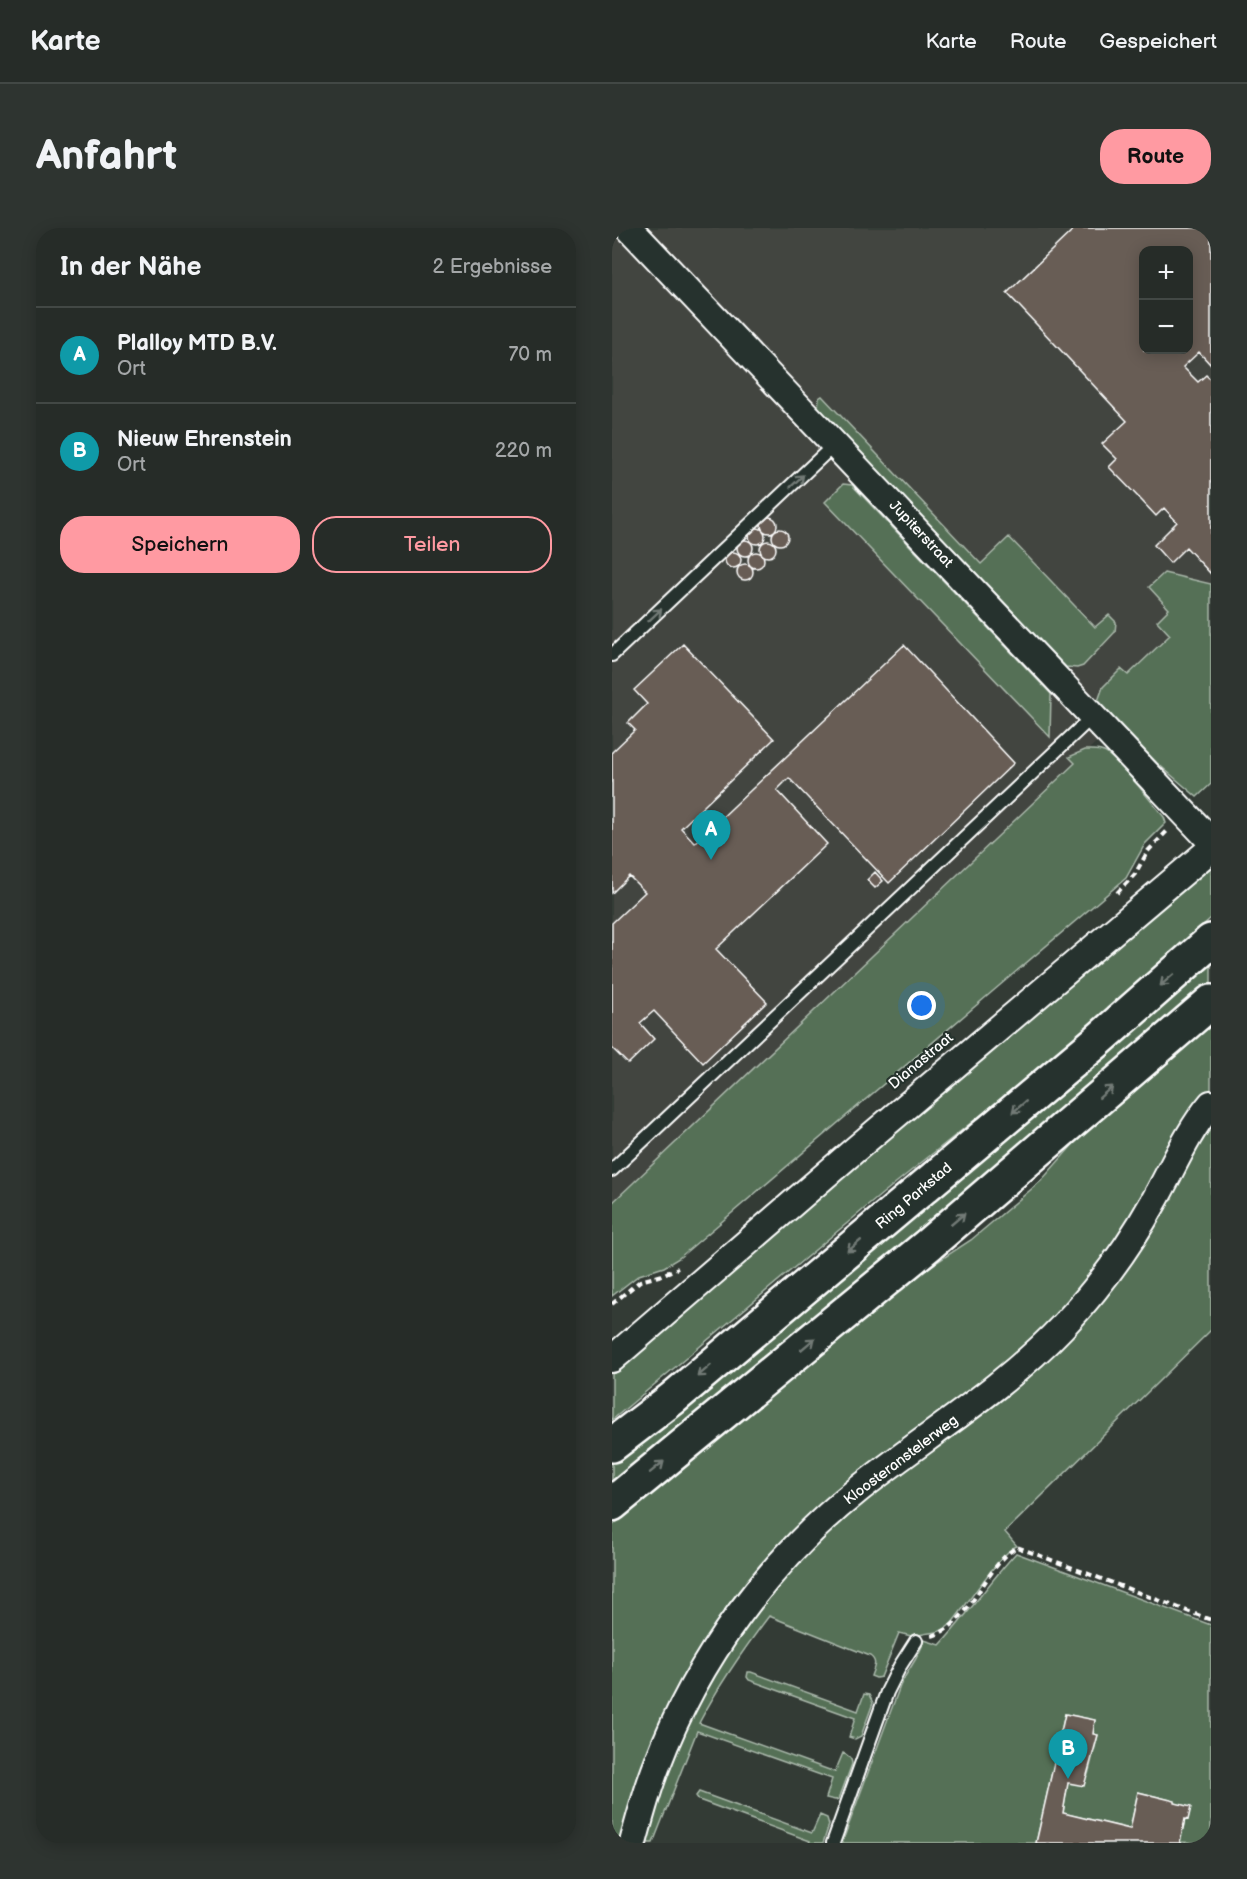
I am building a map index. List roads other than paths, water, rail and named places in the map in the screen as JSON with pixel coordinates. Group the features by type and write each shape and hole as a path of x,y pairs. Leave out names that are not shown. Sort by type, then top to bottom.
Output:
{"highway":[{"name":"Ring Parkstad","path":"612,1445 672,1399 1068,1066 1211,941"},
{"path":"612,1504 928,1245 1211,1002"}],"street":[{"name":"Jupiterstraat","path":"629,228 1211,841"},
{"name":"Dianastraat","path":"616,1347 857,1148 1211,849"},
{"name":"Kloosteranstelerweg","path":"633,1843 657,1766 676,1720 715,1648 752,1599 789,1555 838,1507 882,1471 1007,1379 1068,1321 1129,1244 1154,1203 1193,1128 1211,1104"}],"lane":[{"path":"612,655 835,444"},
{"path":"612,1170 1093,716"},
{"path":"833,1843 887,1692 916,1641"}],"place":[{"name":"Plalloy MTD B.V.","path":"711,860"},
{"name":"Nieuw Ehrenstein","path":"1068,1779"}]}
